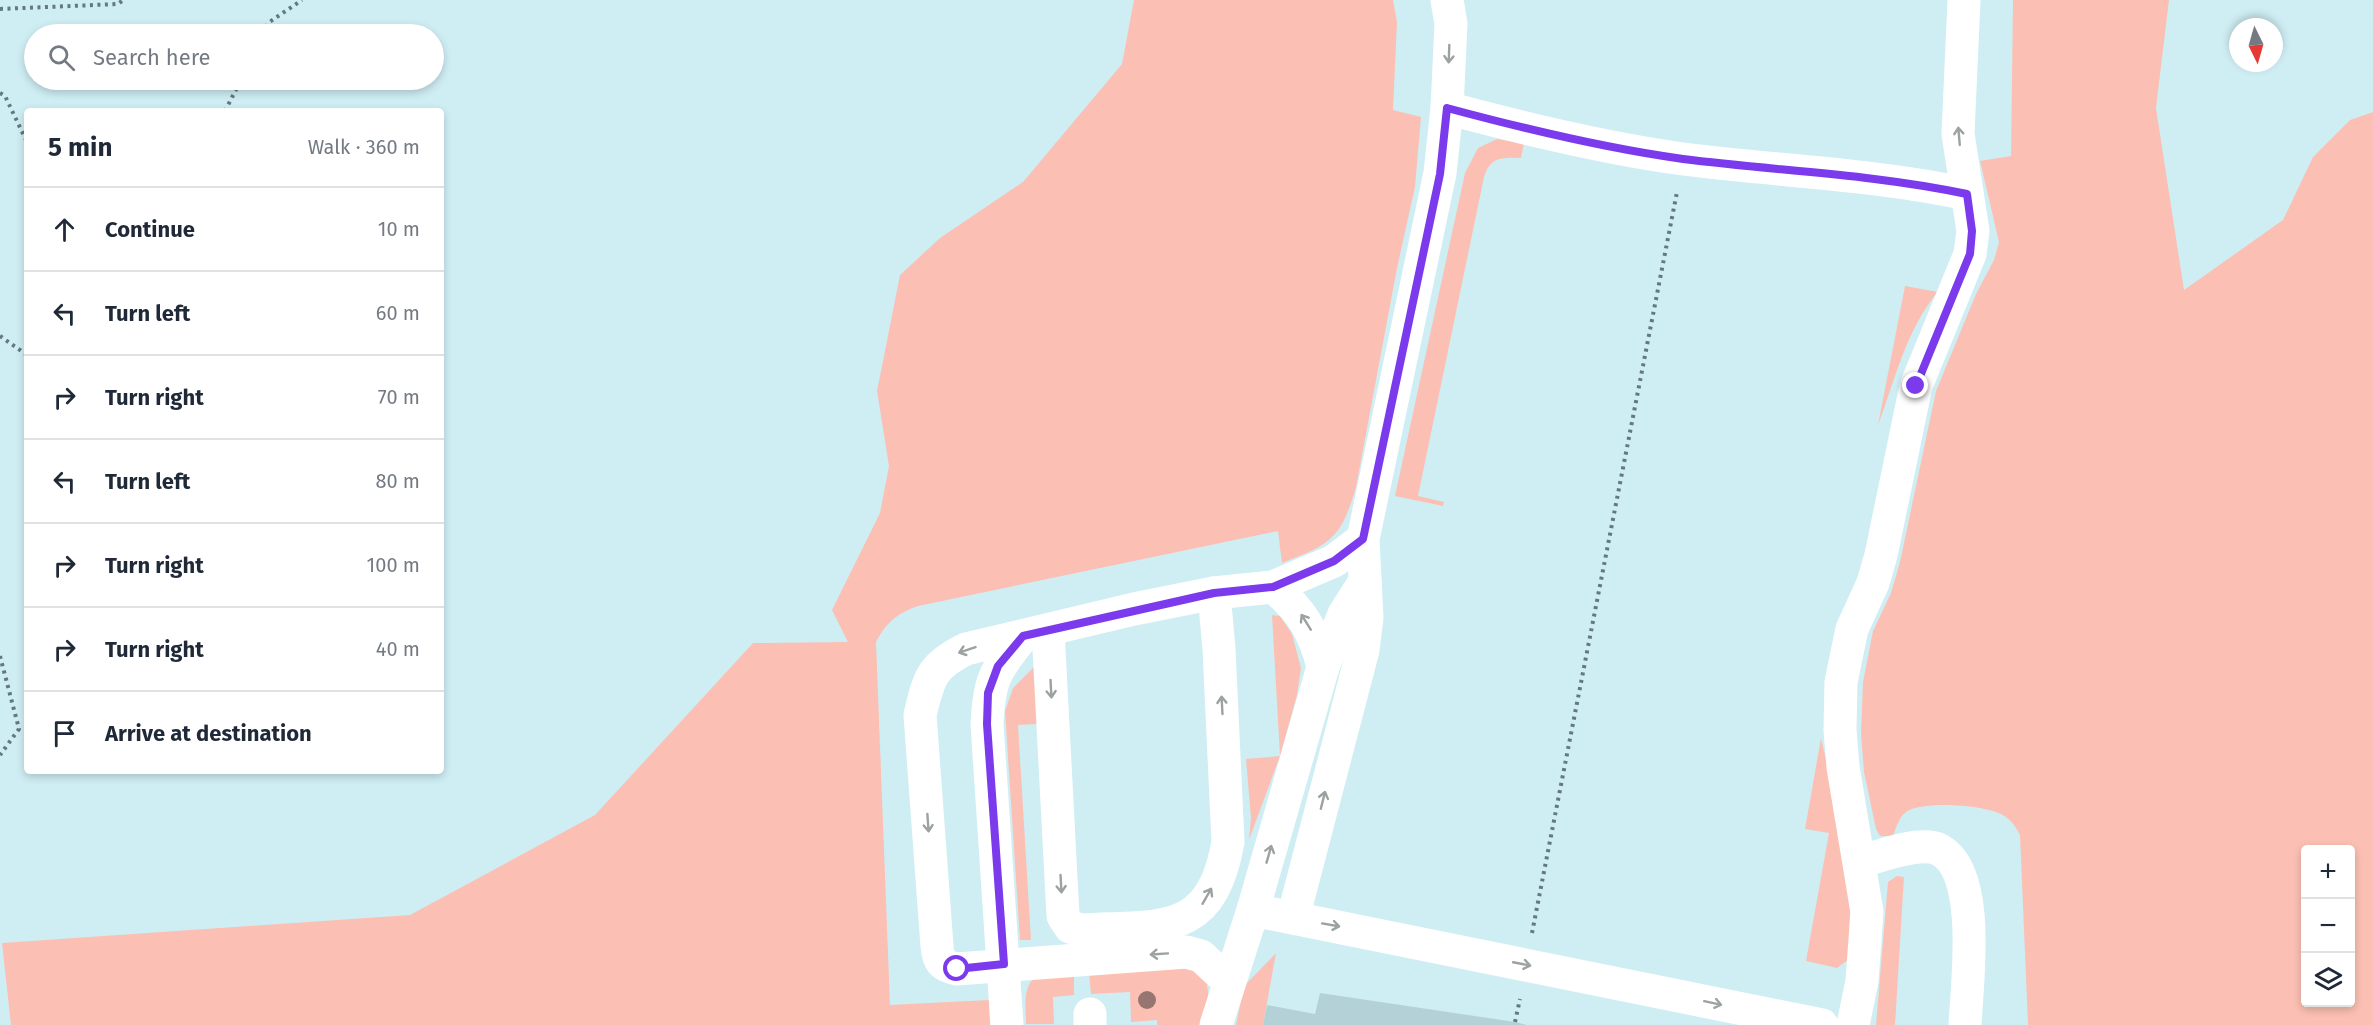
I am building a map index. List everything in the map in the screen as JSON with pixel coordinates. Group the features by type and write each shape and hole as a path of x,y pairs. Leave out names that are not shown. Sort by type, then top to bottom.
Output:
{"lane":[{"path":"1293,918 1363,651 1367,618 1363,539 1440,174 1447,108 1450,24 1447,0"},
{"path":"1853,1025 1866,945 1867,912 1843,767 1840,730 1841,682 1852,629 1873,583 1881,555 1916,386 1970,254 1972,231 1958,134 1964,0"},
{"path":"1447,108 1537,132 1683,159 1907,181 1967,194"},
{"path":"1228,981 1201,956 1186,952 957,969 946,967 938,959 920,715 927,686 942,661 966,649 1214,593 1273,587 1334,561 1363,539"},
{"path":"1216,1025 1228,981 1253,910 1323,667 1344,614 1365,581"},
{"path":"1273,587 1288,599 1306,622 1319,648 1323,667"},
{"path":"1036,633 1063,916 1070,927 1081,930 1177,923 1194,915 1205,902 1224,866 1228,842 1219,649 1214,593"},
{"path":"1007,1025 987,724 988,693 998,666 1036,633"},
{"path":"1860,862 1891,852 1916,848 1939,849 1956,862 1964,887 1968,925 1965,1025"},
{"path":"1253,910 1822,1025"}],"path":[{"path":"0,9 118,4 123,0"},
{"path":"268,24 302,0"},
{"path":"227,108 236,90"},
{"path":"0,93 5,96 24,136"},
{"path":"1515,1022 1683,159"},
{"path":"0,336 24,353"},
{"path":"0,656 19,729 0,755"}],"shaded area":[{"path":"1134,0 1393,0 1397,22 1393,110 1421,117 1415,187 1397,268 1356,487 1345,518 1332,537 1312,550 1282,563 1278,531 918,606 893,620 876,642 890,1005 989,1000 990,1025 11,1025 2,943 410,915 595,815 753,643 848,642 832,610 880,513 889,466 877,391 900,275 940,238 1023,182 1122,64"},
{"path":"2013,0 2169,0 2156,108 2184,290 2283,220 2313,157 2350,120 2373,112 2373,1025 2028,1025 2020,835 2012,823 2004,816 1981,808 1939,805 1914,808 1906,812 1893,836 1880,836 1876,829 1864,772 1861,734 1863,682 1873,631 1891,593 1900,562 1936,391 1976,294 1994,260 1999,242 1980,161 2011,156"},
{"path":"1497,139 1524,143 1521,158 1508,158 1493,162 1484,177 1418,496 1444,502 1443,506 1395,496 1465,173 1478,148"},
{"path":"1905,286 1938,292 1909,339 1878,425"},
{"path":"1272,615 1280,616 1292,634 1301,668 1297,695 1280,756"},
{"path":"1034,667 1038,724 1018,725 1031,940 1020,940 1005,711 1013,688"},
{"path":"1821,738 1838,812 1851,890 1848,960 1837,968 1806,961 1829,833 1805,829"},
{"path":"1280,756 1249,840 1251,818 1246,759"},
{"path":"1897,876 1904,877 1895,1025 1876,1025 1888,882"},
{"path":"1276,953 1263,1025 1236,1025 1244,986"},
{"path":"1192,969 1206,976 1209,1000 1202,1025 1157,1025 1157,1020 1131,1022 1130,992 1091,994 1089,972"},
{"path":"1074,972 1074,995 1053,997 1054,1024 1026,1024 1026,992 1035,977"}],"building":[{"path":"1320,993 1527,1025 1263,1025 1267,1005 1315,1014"}],"route":[{"path":"957,969 1004,964 987,724 988,693 998,666 1023,636 1134,609 1214,593 1273,587 1334,561 1363,539 1440,174 1447,108 1537,132 1616,148 1683,159 1907,181 1967,194 1972,231 1970,254 1962,279 1916,386"}]}
